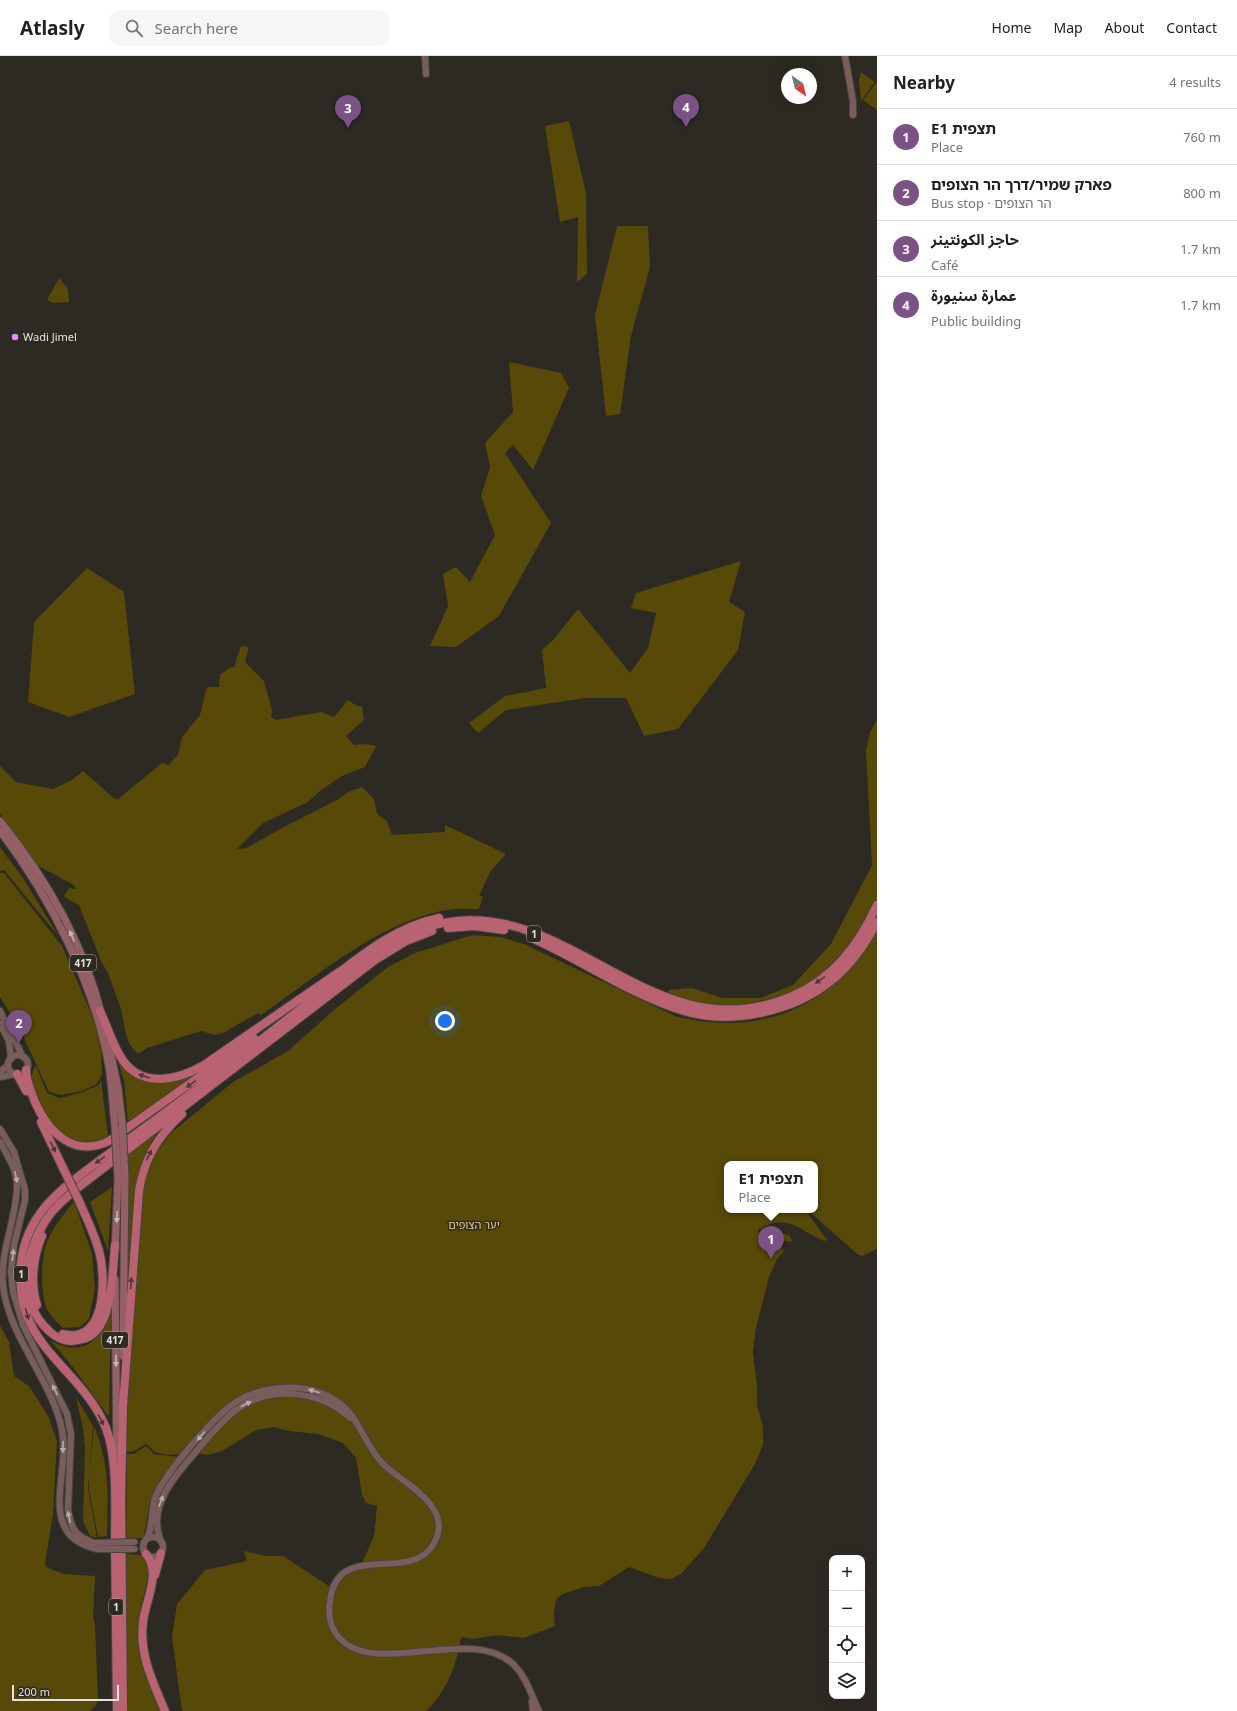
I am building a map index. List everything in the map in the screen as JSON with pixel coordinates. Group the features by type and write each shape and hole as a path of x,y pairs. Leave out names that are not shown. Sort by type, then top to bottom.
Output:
{"highway":[{"name":"1","path":"116,1711 116,1502 110,1447 106,1429 90,1402 37,1337 30,1324 22,1298 21,1264 24,1243 38,1217 50,1202 75,1179 211,1078 377,951 406,934 438,924 460,921 486,921 508,925 548,939 622,977 664,996 689,1005 723,1010 766,1005 798,993 817,982 835,969 859,941 877,905"},
{"path":"26,1070 27,1084 41,1115 56,1134 63,1139 80,1146 102,1144 227,1058 386,938 412,925 438,919 471,915 496,917 536,928 573,946 622,977"},
{"name":"1","path":"123,1711 121,1508 123,1406 138,1205 144,1167 161,1135 214,1084 300,1016 385,953 417,936 442,929 474,926 497,928 520,934 544,944 614,980 674,1008 700,1014 733,1016 749,1015 780,1007 800,1000 823,987 854,959 877,922"},
{"path":"100,1011 115,1047 126,1065 142,1076 158,1080 167,1079 186,1074 204,1065 345,968"},
{"path":"16,1074 80,1203 97,1242 101,1256 103,1274 101,1299 96,1319 90,1329 81,1334 67,1335 54,1329 39,1308 36,1300 33,1279 37,1252 44,1233 72,1193"},
{"path":"115,1245 108,1301 100,1326 92,1335 81,1340 70,1341 56,1337 41,1322 31,1303 28,1288 28,1264 33,1245 46,1221 72,1193 214,1084"},
{"path":"145,1553 150,1559 153,1567 142,1623 142,1641 147,1668 166,1711"},
{"path":"148,1594 161,1553"}],"main road":[{"name":"417","path":"0,822 30,862 63,916 88,973 100,1011 118,1088 122,1122 123,1406"},
{"name":"417","path":"0,831 44,895 61,927 83,980 96,1018 108,1065 122,1177 115,1245 116,1502"}],"street":[{"path":"424,56 426,74"},
{"path":"845,56 853,101 853,115"},
{"path":"0,1011 23,1057 27,1061 26,1070 22,1074 0,1077"},
{"path":"0,1024 8,1041 10,1070 16,1074"},
{"path":"0,1072 16,1056 23,1057"},
{"path":"0,1129 14,1152 25,1190 25,1200 14,1244 11,1270 12,1292 22,1325 67,1414 71,1434 68,1509 74,1530 80,1537 94,1543 135,1546 145,1553 156,1557 161,1553 164,1544 160,1539 157,1530 161,1500 176,1475 216,1428 234,1411 246,1404 270,1395 304,1395 333,1405 350,1418 363,1434"},
{"path":"0,1142 12,1164 18,1186 3,1264 3,1286 18,1331 50,1395 62,1430 64,1442 60,1517 64,1528 69,1536 80,1544 97,1549 135,1546 152,1536 160,1539"},
{"path":"145,1553 145,1540 149,1536 155,1498 170,1472 212,1423 230,1406 242,1398 272,1388 295,1387 313,1390 329,1396 343,1406 354,1419 384,1465 424,1497 432,1506 438,1519 438,1531 433,1546 426,1554 417,1560 402,1563 362,1564 352,1568 343,1575 333,1589 329,1603 330,1619 335,1632 349,1646 368,1652 475,1649 496,1654 514,1665 524,1678 539,1711"},
{"path":"530,1691 533,1711"}],"green space":[{"path":"861,72 875,82 861,101 859,80"},
{"path":"877,82 877,110 863,100"},
{"path":"569,121 586,193 587,274 577,282 578,217 560,222 545,126"},
{"path":"617,226 648,226 650,267 631,336 620,414 606,416 595,315"},
{"path":"59,278 68,289 69,302 53,303 47,300"},
{"path":"509,362 561,373 569,388 533,470 513,445 505,453 551,523 499,616 456,647 430,646 448,606 443,574 456,567 470,582 495,535 481,496 490,467 485,443 513,412"},
{"path":"741,561 729,602 745,612 738,650 678,729 644,736 626,698 585,698 506,710 478,733 469,723 505,696 546,688 542,650 554,639 578,609 630,673 648,648 656,613 631,608 636,593"},
{"path":"87,568 124,592 135,694 69,717 28,702 34,622"},
{"path":"241,646 249,647 245,662 264,681 272,710 271,717 276,720 321,712 334,717 348,700 357,706 362,706 364,720 346,736 354,745 364,744 376,746 365,767 342,776 321,790 308,802 263,823 237,849 247,848 280,829 337,800 350,791 362,787 374,799 377,814 387,821 392,835 445,832 445,825 506,854 490,872 479,896 483,896 479,909 446,910 420,917 395,927 348,953 261,1015 258,1013 223,1033 215,1035 201,1031 147,1048 138,1054 130,1045 126,1035 121,1009 108,973 101,961 79,905 64,896 69,888 76,889 74,885 35,864 0,814 0,766 16,782 53,789 72,780 83,771 115,799 118,799 162,763 170,765 178,755 182,737 200,715 206,689 209,687 219,687 220,675 229,668 235,667"},
{"path":"877,720 877,899 872,911 846,953 816,980 791,993 735,1007 680,1001 665,994 669,990 692,988 722,998 761,998 793,985 831,944 872,865 866,751 870,732"},
{"path":"0,847 23,878 59,937 4,870 0,871"},
{"path":"0,873 4,873 62,946 88,1006 96,1028 101,1052 102,1074 97,1084 82,1091 61,1095 49,1092 19,1027 0,997"},
{"name":"יער הצופים","path":"877,929 877,1249 862,1256 857,1254 811,1213 818,1213 818,1161 724,1161 724,1213 807,1213 827,1240 824,1241 799,1228 785,1223 768,1225 758,1230 759,1233 780,1232 790,1236 792,1242 780,1240 779,1242 784,1251 777,1259 769,1277 756,1328 753,1352 757,1385 757,1405 763,1427 763,1445 755,1464 704,1548 681,1574 671,1579 659,1578 629,1567 599,1586 584,1587 563,1594 556,1599 554,1614 555,1626 524,1638 498,1635 472,1639 461,1637 457,1658 450,1677 440,1695 426,1711 182,1711 172,1637 177,1604 205,1570 247,1561 244,1551 266,1556 283,1556 332,1588 362,1563 374,1536 377,1506 366,1503 362,1495 356,1458 343,1443 318,1434 289,1431 274,1427 256,1430 222,1451 207,1455 197,1453 167,1455 155,1452 146,1444 134,1451 126,1452 130,1346 141,1206 145,1181 156,1153 171,1133 233,1082 288,1051 335,1009 388,967 415,953 472,935 501,937 524,944 675,1016 706,1022 737,1023 765,1019 792,1010 817,997 840,979 860,956"},
{"path":"117,1059 130,1073 145,1081 162,1083 171,1082 198,1075 128,1123 124,1080"},
{"path":"36,1066 47,1093 60,1098 83,1092 99,1085 101,1079 108,1137 96,1141 84,1142 74,1140 64,1135 56,1128 43,1109 33,1086 32,1074"},
{"path":"161,1127 152,1141 143,1163 126,1335 128,1154"},
{"path":"112,1187 108,1251 90,1202"},
{"path":"74,1201 92,1254 95,1289 89,1319 80,1327 63,1328 50,1314 45,1302 42,1285 43,1257 49,1236"},
{"path":"111,1309 109,1417 72,1366 50,1340 72,1348 81,1347 90,1343 103,1330"},
{"path":"0,1325 9,1342 14,1376 29,1386 48,1416 57,1441 53,1514 45,1564 48,1568 64,1574 95,1576 93,1617 95,1625 98,1698 96,1705 90,1711 0,1711"},
{"path":"76,1397 93,1426 88,1488 97,1538 90,1536 83,1521 85,1448 83,1428"},
{"path":"94,1426 103,1454 108,1493 107,1536 98,1537 89,1489"},
{"path":"146,1446 154,1454 178,1457 161,1478 150,1500 144,1536 142,1538 126,1538 127,1454 134,1454"},
{"path":"125,1554 142,1555 149,1569 139,1622 140,1649 142,1661 150,1685 161,1711 127,1711"}],"place":[{"name":"عمارة سنيورة","path":"686,127"},
{"name":"حاجز الكونتينر","path":"348,128"},
{"name":"Wadi Jimel","path":"15,337"},
{"name":"פארק שמיר/דרך הר הצופים","path":"19,1043"},
{"name":"E1 תצפית","path":"771,1259"}]}
